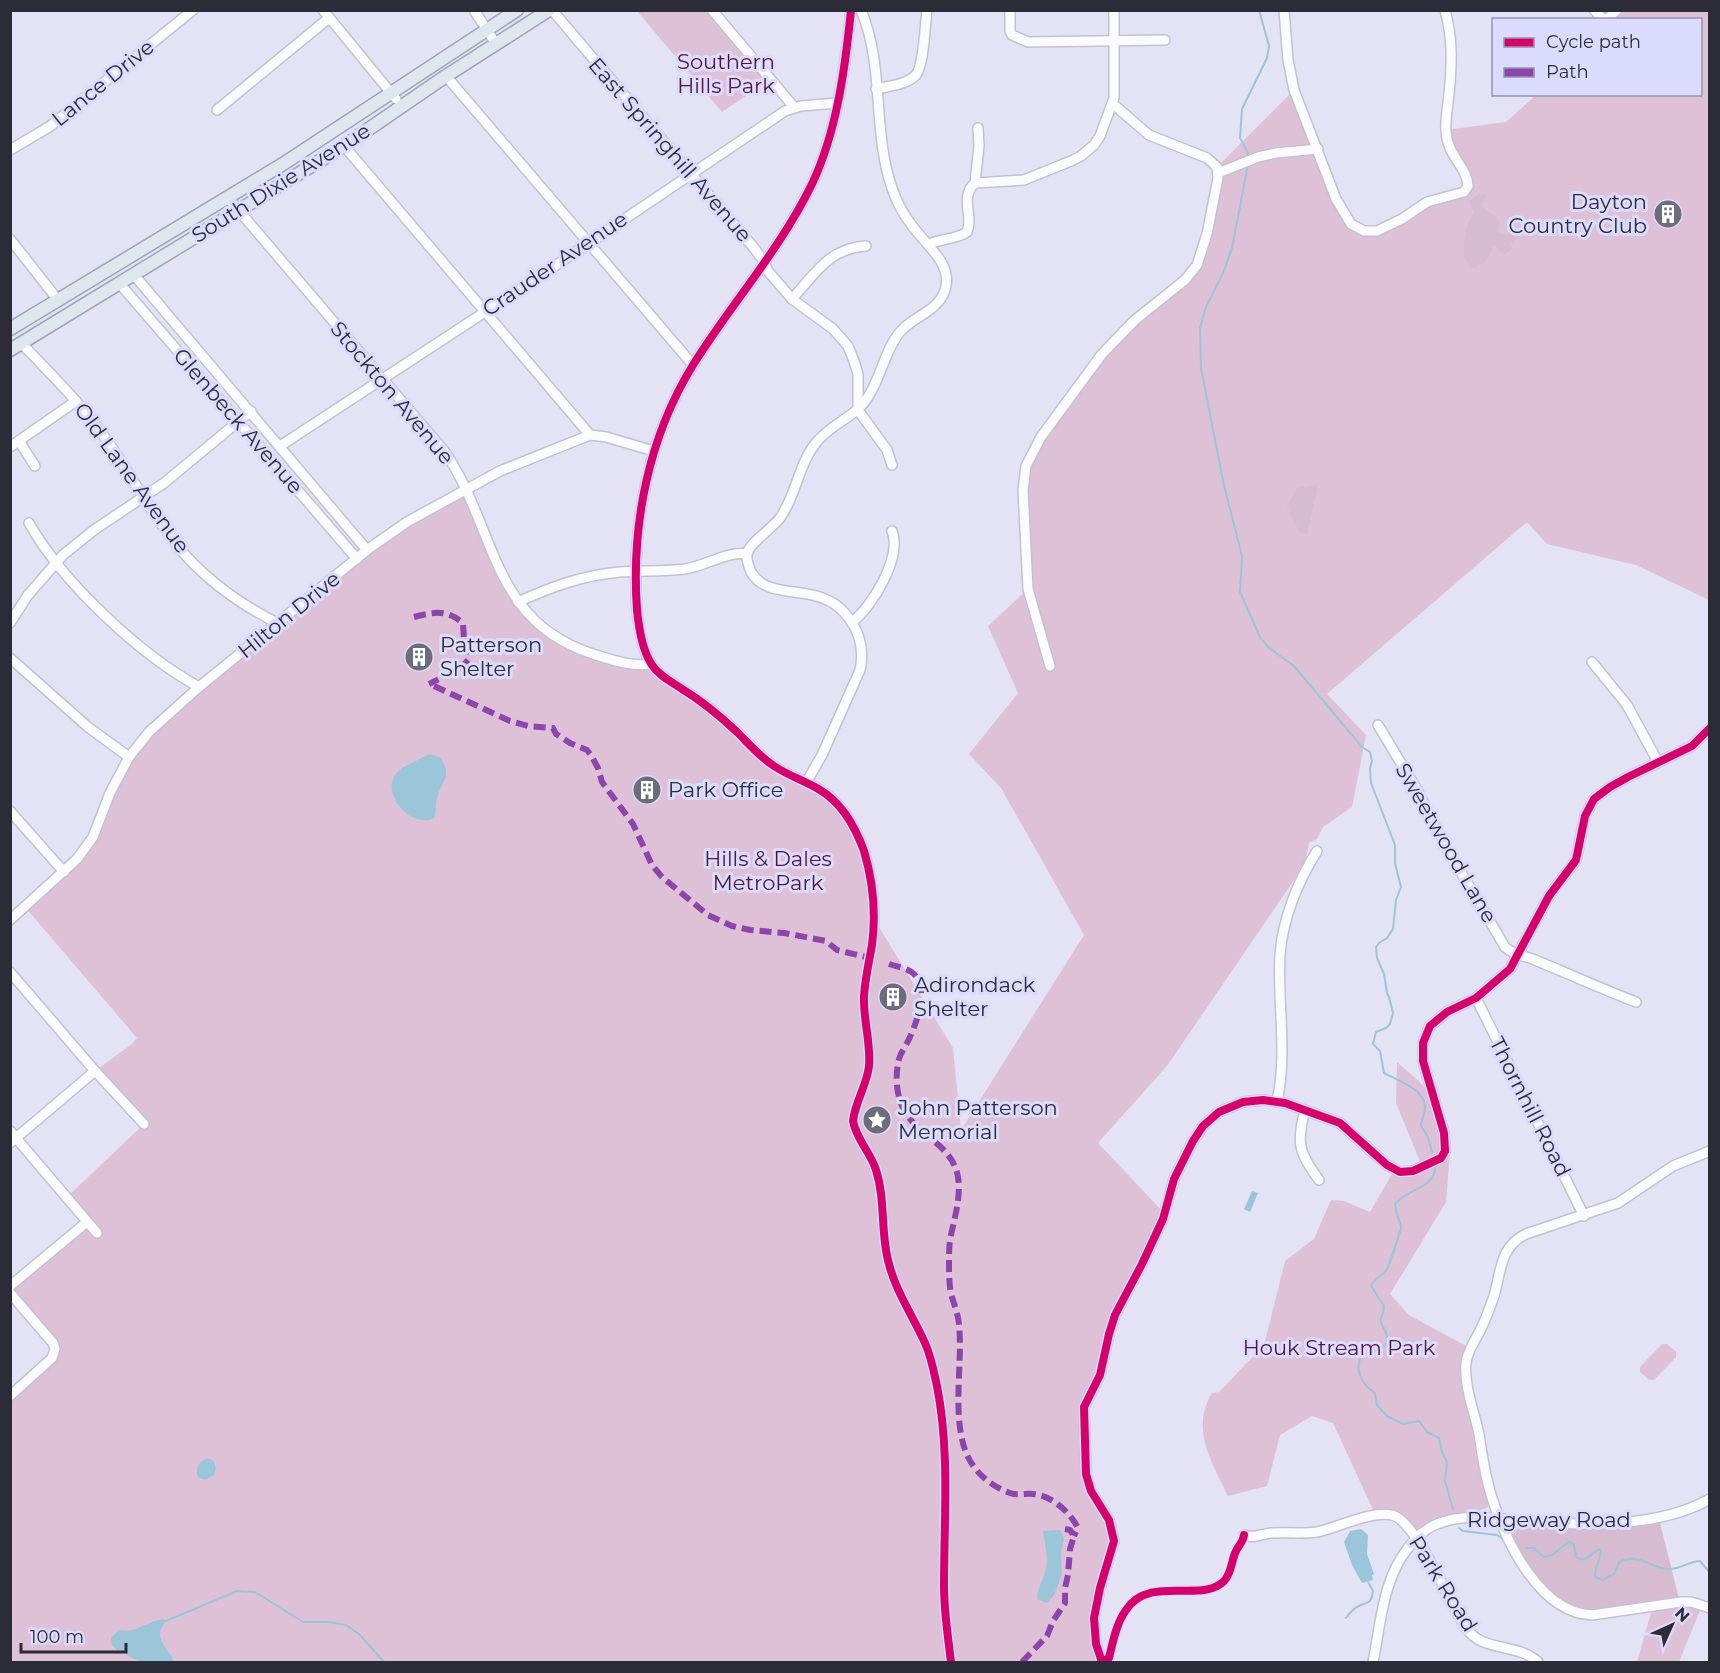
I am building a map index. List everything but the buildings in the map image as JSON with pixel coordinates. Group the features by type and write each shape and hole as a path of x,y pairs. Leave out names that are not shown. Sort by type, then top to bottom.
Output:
{"main road":[{"name":"South Dixie Avenue","path":"10,329 393,97 517,10"},
{"name":"South Dixie Avenue","path":"10,350 344,146 450,73 550,10"},
{"path":"360,135 373,116 393,97 430,78 450,73"}],"street":[{"name":"Lance Drive","path":"10,150 49,127 192,10"},
{"path":"474,10 496,44"},
{"name":"East Springhill Avenue","path":"550,10 765,262 767,270 792,299 829,325 848,346 858,374 858,410"},
{"path":"712,10 794,107"},
{"path":"851,10 837,103 822,159 813,182 802,204 765,262 693,365 674,399 654,451 641,507 636,571 639,624 645,653 651,664 667,679 722,718 772,765 827,795 851,822 864,851 871,885 874,919 864,999 869,1065 853,1121 854,1128 872,1160 879,1180 883,1234 891,1274 925,1344 933,1367 940,1404 946,1468 944,1589 951,1662"},
{"path":"806,783 822,755 860,670 862,651 860,640 845,612 827,599 763,584 753,574 747,554 750,547 781,517 813,446 829,429 858,410 873,390 898,333 934,307 947,284 944,270 929,244 910,224 889,179 881,135 872,42 861,10"},
{"path":"876,89 901,84 909,80 918,70 927,10"},
{"path":"1010,10 1010,31 1015,38 1041,43 1165,39"},
{"path":"929,244 967,232 970,221 967,200 970,187 975,183 1024,180 1081,156 1094,145 1113,104 1114,10"},
{"path":"1284,10 1290,75 1336,199 1356,228 1371,232 1388,227 1426,202 1464,192 1468,186 1466,176 1451,153 1446,130 1452,54 1451,35 1445,10"},
{"path":"217,110 326,14 393,97"},
{"path":"450,73 587,243 693,365"},
{"name":"Crauder Avenue","path":"280,446 537,278 741,139 794,107 837,103"},
{"path":"1050,666 1028,589 1023,490 1026,466 1041,437 1102,354 1135,320 1185,280 1197,265 1207,234 1218,172 1217,167 1207,158 1149,135 1113,104"},
{"path":"975,183 978,128"},
{"path":"344,146 590,435 606,437 654,451"},
{"path":"1218,172 1258,157 1318,149"},
{"name":"Stockton Avenue","path":"228,198 445,452 466,489 497,564 518,602 543,629 573,647 631,665 651,664"},
{"path":"10,239 58,300"},
{"path":"792,299 832,255 845,249 866,246"},
{"name":"Glenbeck Avenue","path":"134,275 368,550"},
{"name":"Glenbeck Avenue","path":"120,284 357,559"},
{"name":"Old Lane Avenue","path":"22,344 76,401 105,438 168,533 198,568 227,593 279,624"},
{"path":"10,447 76,401"},
{"path":"858,410 886,450 892,465"},
{"path":"10,623 28,595 56,562 94,530 144,498 251,411"},
{"name":"Hilton Drive","path":"10,920 77,859 93,837 110,793 129,757 149,732 199,687 368,550 428,509 500,471 590,435"},
{"path":"19,441 35,466"},
{"path":"28,523 56,562 117,626 167,667 199,687"},
{"path":"852,622 872,601 883,581 894,540 891,531"},
{"path":"518,602 579,578 636,571 686,569 726,556 747,554"},
{"path":"10,658 88,727 129,757"},
{"path":"1592,662 1627,705 1658,762"},
{"name":"Sweetwood Lane","path":"1378,725 1416,788 1450,855 1505,947 1518,956"},
{"path":"1102,1662 1096,1644 1094,1618 1114,1541 1109,1520 1091,1491 1086,1474 1084,1407 1100,1375 1115,1315 1143,1264 1163,1219 1174,1179 1192,1141 1203,1126 1219,1112 1252,1100 1277,1101 1340,1123 1387,1165 1400,1172 1413,1171 1441,1158 1446,1149 1444,1133 1425,1069 1423,1043 1426,1033 1437,1019 1476,998 1507,973 1549,896 1575,860 1586,816 1594,799 1610,787 1692,746 1710,729"},
{"path":"10,811 64,872"},
{"path":"1277,1101 1282,1055 1280,969 1282,940 1299,884 1317,851"},
{"path":"1518,956 1535,960 1554,970 1636,1002"},
{"path":"10,972 144,1124"},
{"name":"Thornhill Road","path":"1476,998 1584,1216"},
{"path":"95,1071 12,1137 97,1233"},
{"path":"1305,1110 1300,1132 1301,1150 1306,1162 1319,1180"},
{"path":"1710,1151 1673,1166 1618,1203 1526,1234 1508,1248 1502,1260 1493,1300 1467,1354 1466,1379 1486,1475 1500,1518 1526,1571 1556,1603 1572,1613 1592,1615 1681,1602 1691,1602 1710,1608"},
{"path":"10,1286 87,1222"},
{"path":"10,1293 53,1343 55,1353 10,1396"},
{"name":"Ridgeway Road","path":"1373,1662 1385,1600 1394,1573 1415,1539 1426,1529 1450,1520 1480,1517 1577,1523 1648,1520 1684,1511 1710,1499"},
{"name":"Park Road","path":"1244,1535 1250,1537 1272,1533 1317,1532 1390,1514 1401,1520 1415,1539 1473,1636 1488,1644 1520,1651 1538,1662"}],"green space":[{"name":"Southern Hills Park","path":"637,11 707,11 768,81 722,112"},
{"name":"Hills & Dales MetroPark","path":"1625,11 1709,11 1709,600 1636,565 1547,544 1527,522 1327,694 1366,735 1352,807 1323,827 1317,839 1309,843 1306,858 1294,880 1167,1066 1098,1143 1165,1214 1130,1288 1084,1407 1086,1474 1112,1530 1096,1606 1102,1662 11,1662 11,1396 55,1349 26,1311 11,1286 87,1222 67,1197 144,1124 95,1071 137,1038 25,907 77,859 138,744 367,550 466,489 497,564 543,629 601,656 651,664 700,701 763,758 827,795 859,838 874,919 953,1048 961,1130 1084,935 1001,788 969,754 1018,693 988,626 1028,589 1026,466 1102,354 1197,265 1217,167 1294,90 1345,215 1367,232 1419,207 1467,189 1446,130 1506,122 1535,96 1702,96 1702,18 1616,18"},
{"path":"1397,1062 1426,1089 1436,1114 1440,1147 1438,1153 1421,1164 1396,1103"},
{"name":"Houk Stream Park","path":"1450,1152 1446,1202 1390,1294 1409,1315 1468,1347 1464,1392 1489,1501 1488,1507 1478,1511 1441,1517 1417,1529 1374,1512 1333,1423 1312,1416 1280,1435 1267,1486 1228,1496 1206,1445 1203,1420 1206,1406 1212,1393 1219,1392 1264,1345 1285,1261 1314,1239 1331,1200 1344,1201 1370,1212 1392,1174 1407,1175 1424,1171 1439,1163"},
{"path":"1662,1344 1667,1344 1676,1352 1676,1357 1654,1380 1649,1380 1640,1372 1640,1367"},
{"path":"1689,1606 1701,1608 1679,1662 1637,1662 1652,1609"}],"shaded area":[{"path":"1480,194 1486,195 1481,206 1500,220 1498,232 1505,235 1513,228 1520,236 1510,244 1513,249 1504,255 1494,246 1486,261 1474,268 1464,259 1464,240 1468,224 1474,213 1469,201"},
{"path":"1318,485 1307,534 1300,533 1287,507 1297,488"},
{"path":"1660,1523 1679,1599 1583,1612 1554,1598 1526,1567 1512,1534 1514,1529 1521,1526 1593,1528"}],"water":[{"path":"429,754 440,757 446,774 437,798 434,818 417,819 402,810 396,802 392,785 394,777 401,769"},
{"path":"1252,1191 1258,1193 1250,1212 1244,1209"},
{"path":"207,1458 213,1460 216,1468 214,1475 205,1480 198,1477 197,1469 200,1463"},
{"path":"1361,1529 1368,1535 1367,1554 1374,1574 1372,1575 1373,1580 1362,1583 1352,1565 1344,1542 1350,1531"},
{"path":"1060,1530 1064,1538 1061,1555 1062,1575 1054,1595 1047,1603 1037,1599 1047,1566 1043,1531"},
{"path":"163,1619 166,1621 160,1637 174,1662 141,1662 112,1645 111,1638 119,1630 136,1629"}],"waterway":[{"path":"1248,157 1240,138 1242,109 1267,58 1269,46 1259,10"},
{"path":"1248,165 1232,248 1224,271 1206,307 1200,328 1201,368 1223,481 1242,556 1240,592 1260,637 1268,647 1294,666 1362,747 1370,752 1371,783 1395,845 1395,863 1401,887 1396,900 1393,929 1387,938 1376,947 1393,1013 1390,1024 1376,1032 1373,1044 1380,1051 1384,1073 1415,1090 1423,1100 1425,1109 1421,1126 1428,1137 1432,1152"},
{"path":"1435,1167 1430,1180 1399,1199 1395,1204 1401,1227 1399,1234 1387,1269 1371,1286 1384,1306 1381,1323 1387,1341 1381,1348 1362,1354 1359,1371 1363,1381 1375,1393 1377,1405 1387,1416 1403,1424 1419,1421 1427,1432 1439,1438 1447,1462 1445,1481 1453,1509"},
{"path":"1459,1528 1463,1531 1497,1535 1506,1541"},
{"path":"1526,1548 1534,1548 1544,1557 1548,1557 1570,1542 1574,1545 1576,1557 1579,1559 1588,1558 1599,1549 1601,1554 1595,1577 1603,1580 1614,1574 1619,1562 1626,1559 1638,1560 1668,1569 1700,1561 1710,1573"},
{"path":"1346,1618 1354,1609 1371,1599 1373,1591 1368,1582"},
{"path":"166,1621 237,1591 255,1592 303,1622 329,1622 346,1625 359,1634 384,1662"}],"marked path":[{"path":"414,617 440,613 451,615 463,623 464,640 469,659 461,668 429,684"},
{"path":"434,686 510,721 528,726 553,728 556,734 587,750 598,768 602,782 633,824 652,865 662,877 708,915 732,926 750,930 784,933 826,941 837,950 870,958"},
{"path":"889,964 912,972 921,989 918,1015 898,1065 899,1097 909,1118 949,1156 958,1177 958,1199 949,1245 949,1274 951,1294 959,1324 958,1408 962,1440 967,1455 980,1474 997,1487 1013,1494 1040,1495 1053,1501 1070,1516 1078,1528 1074,1536"},
{"path":"1022,1662 1047,1636 1053,1621 1065,1603 1070,1549 1074,1536 1070,1530 1065,1529"}],"cycle path":[{"path":"851,10 839,99 828,143 812,184 785,232 693,365 664,422 654,452 640,515 636,578 637,610 643,646 655,669 717,715 769,762 828,795 847,816 864,851 872,886 874,910 872,945 864,996 869,1066 853,1121 857,1134 874,1164 879,1182 886,1252 892,1274 927,1348 937,1386 944,1436 944,1595 951,1662"},
{"path":"1102,1662 1096,1644 1094,1618 1114,1541 1109,1520 1091,1491 1086,1474 1084,1407 1100,1375 1115,1315 1163,1219 1174,1179 1193,1141 1203,1126 1219,1112 1243,1102 1263,1100 1285,1103 1340,1123 1387,1165 1400,1172 1413,1171 1441,1158 1445,1151 1444,1133 1423,1061 1423,1043 1430,1026 1447,1012 1476,998 1510,969 1549,896 1576,860 1585,816 1594,799 1628,777 1692,746 1710,728"},
{"path":"1101,1662 1109,1658 1120,1621 1136,1599 1162,1591 1203,1590 1214,1587 1227,1578 1234,1555 1244,1535"}],"place":[{"name":"Dayton Country Club","path":"1668,214"},
{"name":"Patterson Shelter","path":"419,657"},
{"name":"Park Office","path":"647,790"},
{"name":"Adirondack Shelter","path":"893,997"},
{"name":"John Patterson Memorial","path":"877,1120"}]}
